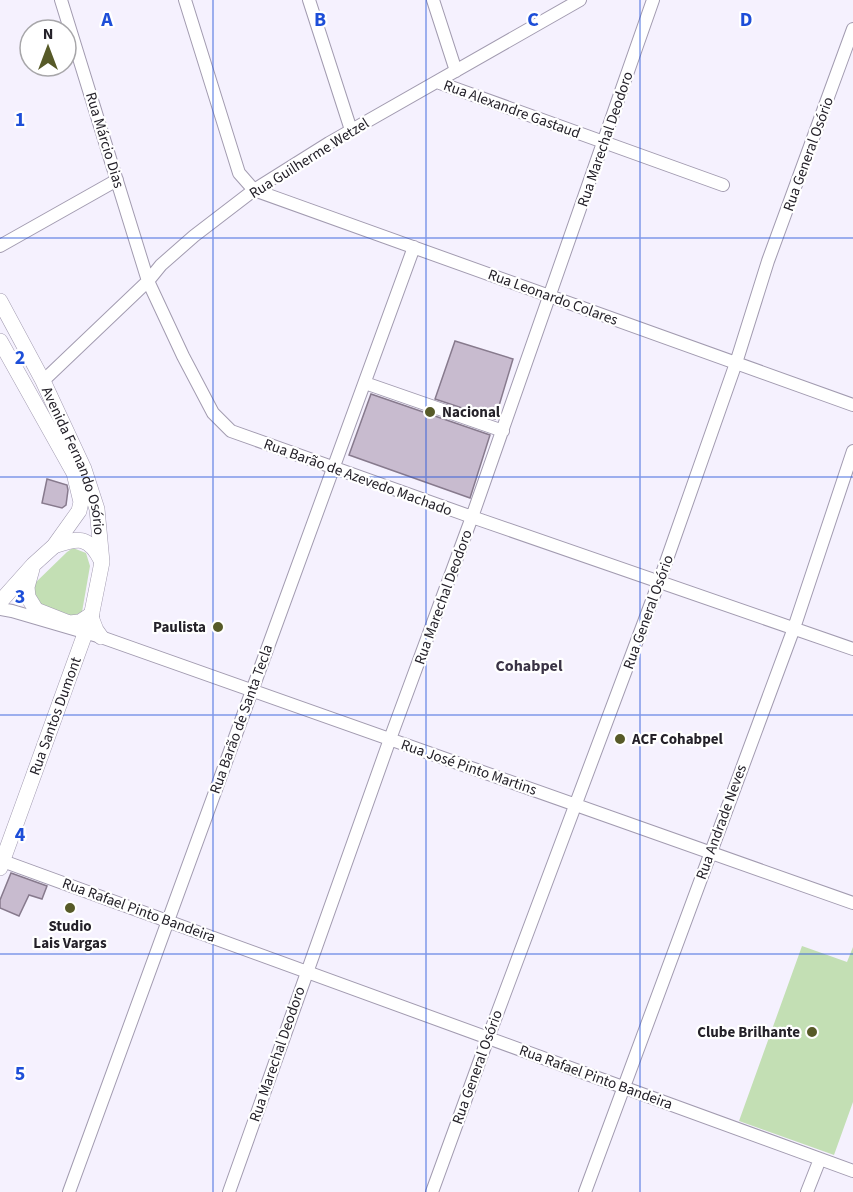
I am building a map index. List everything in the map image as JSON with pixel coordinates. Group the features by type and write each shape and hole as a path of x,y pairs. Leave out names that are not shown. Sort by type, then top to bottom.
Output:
{"main road":[{"name":"Avenida Fernando Osório","path":"0,301 43,381 84,469 97,509 102,562"},
{"name":"Avenida Fernando Osório","path":"0,341 74,473 80,494 79,511 54,546 33,565 0,602"},
{"path":"54,546 71,541 85,541 94,547 102,562"},
{"name":"Rua Santos Dumont","path":"1,863 92,616 102,562"},
{"path":"33,565 27,587 28,597 36,610 69,623 80,622 92,616 101,637"}],"street":[{"name":"Rua Márcio Dias","path":"61,0 148,281"},
{"path":"185,0 239,173 254,190"},
{"path":"309,0 351,130"},
{"path":"433,0 456,71"},
{"name":"Rua Guilherme Wetzel","path":"43,381 148,281 161,265 194,236 254,190 351,130 580,0"},
{"name":"Rua Marechal Deodoro","path":"229,1192 306,971 503,431 653,0"},
{"name":"Rua General Osório","path":"432,1192 659,582 736,363 768,261 853,29"},
{"name":"Rua Alexandre Gastaud","path":"437,82 723,185"},
{"path":"0,246 117,180"},
{"name":"Rua Leonardo Colares","path":"254,190 853,405"},
{"name":"Rua Barão de Santa Tecla","path":"69,1192 414,247"},
{"name":"Rua Barão de Azevedo Machado","path":"148,281 213,413 231,431 853,649"},
{"path":"365,383 503,431"},
{"name":"Rua Andrade Neves","path":"585,1192 794,628 853,451"},
{"name":"Rua José Pinto Martins","path":"0,609 101,637 853,903"},
{"name":"Rua Rafael Pinto Bandeira","path":"1,863 169,921 853,1171"},
{"path":"807,1192 820,1159"}],"green space":[{"path":"73,548 86,553 90,566 82,612 73,616 35,604 32,586"},
{"name":"Clube Brilhante","path":"802,946 847,962 853,947 853,1102 834,1155 739,1121"}],"building":[{"path":"455,341 513,359 495,419 435,399"},
{"path":"371,394 490,435 470,498 349,455"},
{"path":"47,479 67,485 66,505 62,508 42,503"},
{"path":"11,873 47,886 42,899 29,895 19,916 0,908 0,900"}],"place":[{"name":"Nacional","path":"430,412"},
{"name":"Paulista","path":"218,627"},
{"name":"ACF Cohabpel","path":"620,739"},
{"name":"Studio Lais Vargas","path":"70,908"},
{"name":"Clube Brilhante","path":"812,1032"}],"district":[{"name":"Cohabpel","path":"529,665"}]}
